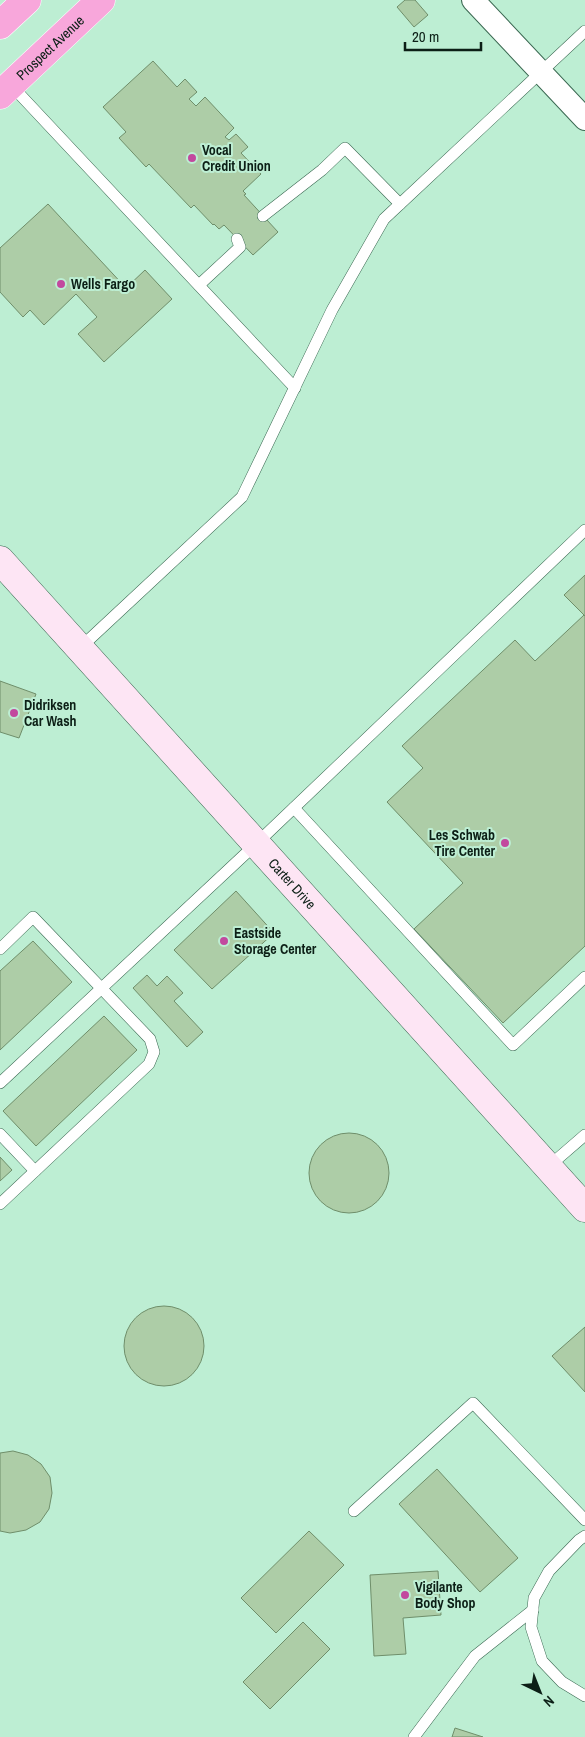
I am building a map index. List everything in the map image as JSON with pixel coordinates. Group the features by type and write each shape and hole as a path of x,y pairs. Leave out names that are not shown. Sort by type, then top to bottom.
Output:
{"highway":[{"path":"0,25 27,0"},
{"name":"Prospect Avenue","path":"6,90 101,0"}],"street":[{"path":"473,0 585,119"},
{"name":"Carter Drive","path":"0,560 585,1208"}],"lane":[{"path":"80,648 242,497 332,310 384,219 585,31"},
{"path":"6,90 199,285 295,388"},
{"path":"263,216 322,170 345,148 400,204"},
{"path":"199,285 240,247 237,239"},
{"path":"0,1084 256,844 585,530"},
{"path":"294,808 513,1045 585,977"},
{"path":"0,949 33,917 150,1040 154,1052 149,1064 0,1204"},
{"path":"0,1134 35,1171"},
{"path":"548,1167 585,1135"},
{"path":"354,1511 473,1403 585,1520"},
{"path":"585,1536 549,1572 534,1598 531,1627 542,1661 562,1682 585,1696"},
{"path":"414,1737 474,1656 533,1610"}],"building":[{"path":"405,0 415,0 428,15 414,27 397,7"},
{"name":"Vocal Credit Union","path":"153,61 177,87 185,79 197,92 189,99 196,106 205,97 234,128 225,137 229,140 236,134 248,147 241,153 261,174 243,191 246,194 244,195 278,232 253,255 224,225 219,229 213,225 194,205 191,208 149,164 146,167 119,138 126,132 103,107"},
{"name":"Wells Fargo","path":"48,204 126,288 145,270 172,299 104,362 78,334 97,317 76,294 44,325 30,310 23,317 0,292 0,248"},
{"path":"585,575 585,616 564,595"},
{"name":"Les Schwab Tire Center","path":"584,615 585,946 503,1023 414,929 463,883 387,802 423,768 402,746 515,640 535,661"},
{"name":"Didriksen Car Wash","path":"0,681 36,694 19,738 0,732"},
{"name":"Eastside Storage Center","path":"236,891 274,933 212,989 174,950"},
{"path":"33,941 72,982 0,1050 0,971"},
{"path":"147,975 157,986 167,976 183,993 174,1001 203,1032 187,1047 133,988"},
{"path":"104,1016 137,1050 36,1146 3,1111"},
{"path":"349,1133 364,1136 377,1145 386,1158 389,1173 386,1188 377,1201 364,1210 349,1213 334,1210 321,1201 312,1188 309,1173 312,1158 321,1145 334,1136"},
{"path":"0,1157 12,1170 0,1181"},
{"path":"164,1306 179,1309 192,1318 201,1331 204,1346 201,1361 192,1374 179,1383 164,1386 149,1383 136,1374 127,1361 124,1346 127,1331 136,1318 149,1309"},
{"path":"585,1327 585,1392 552,1356"},
{"path":"13,1451 28,1455 41,1464 50,1477 52,1493 49,1509 40,1522 26,1530 10,1533 0,1531 0,1453"},
{"path":"437,1469 518,1558 480,1592 399,1504"},
{"path":"309,1531 344,1565 276,1633 241,1598"},
{"name":"Vigilante Body Shop","path":"438,1571 441,1615 403,1618 406,1654 374,1656 370,1575"},
{"path":"303,1622 330,1649 270,1709 243,1682"},
{"path":"455,1728 483,1737 452,1737"}],"place":[{"name":"Vocal Credit Union","path":"192,158"},
{"name":"Wells Fargo","path":"61,284"},
{"name":"Didriksen Car Wash","path":"14,713"},
{"name":"Les Schwab Tire Center","path":"505,843"},
{"name":"Eastside Storage Center","path":"224,941"},
{"name":"Vigilante Body Shop","path":"405,1595"}]}
